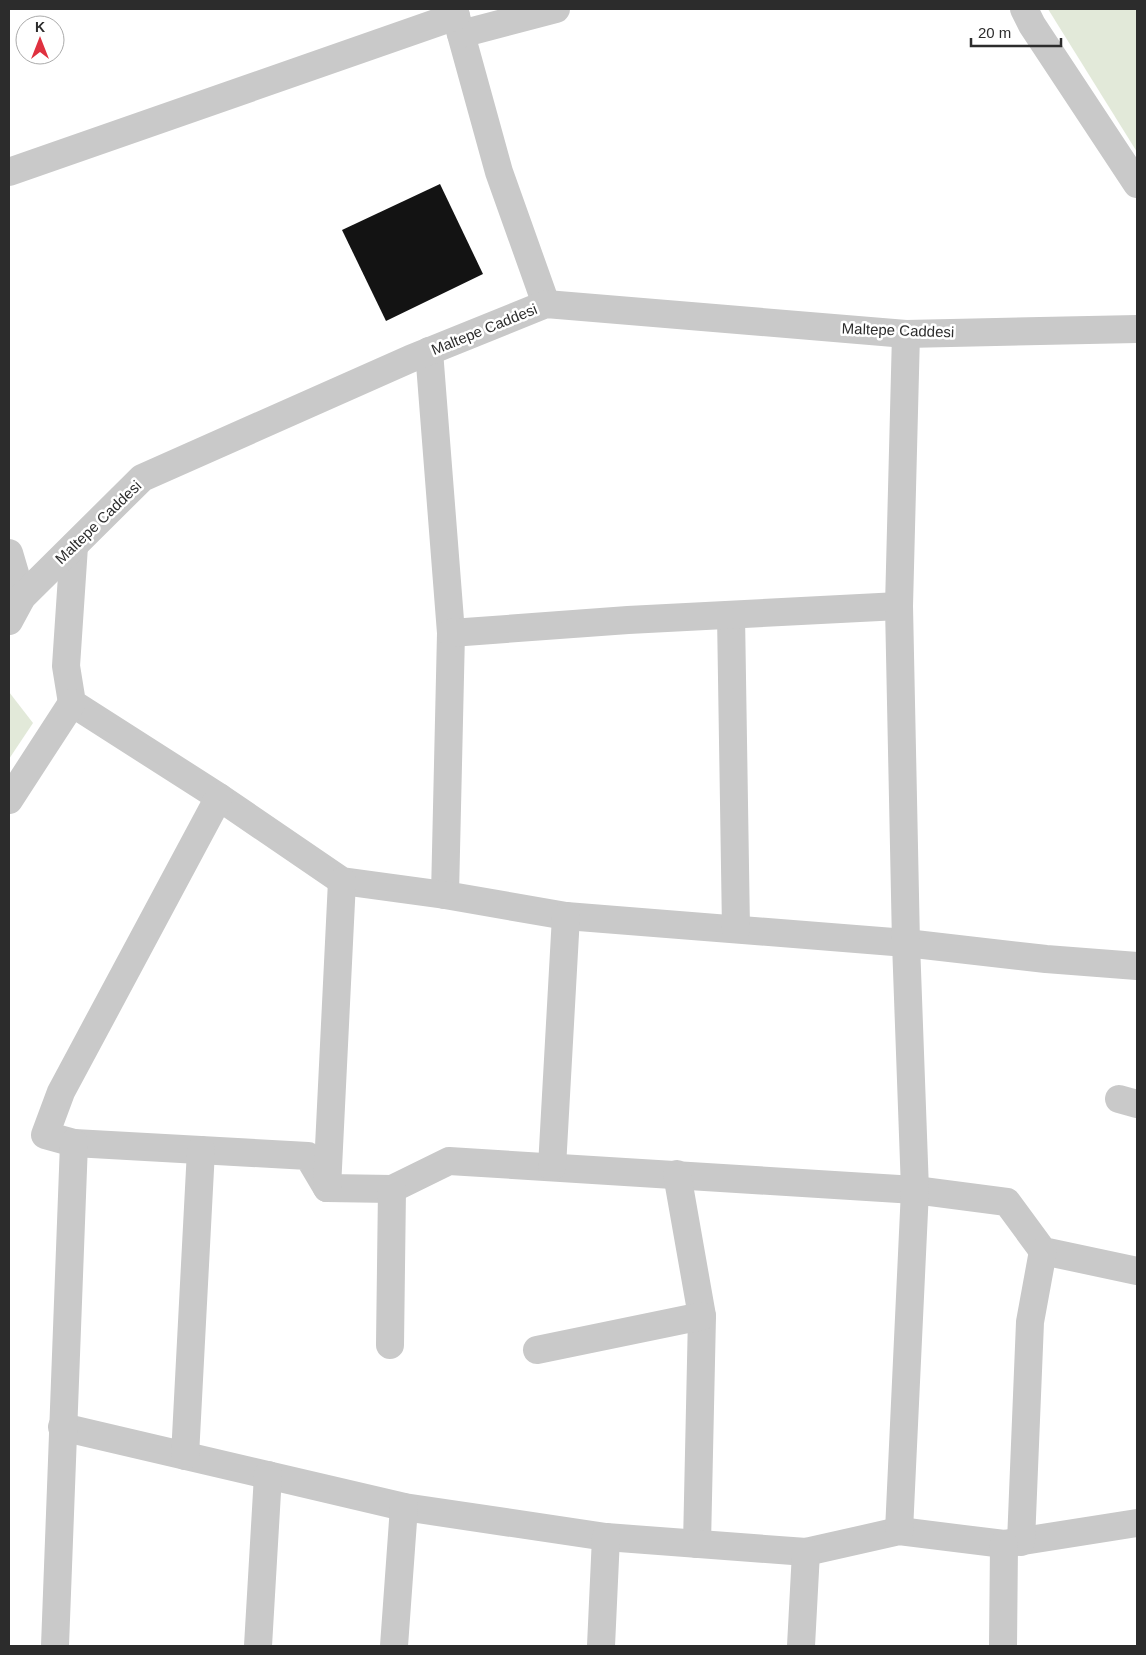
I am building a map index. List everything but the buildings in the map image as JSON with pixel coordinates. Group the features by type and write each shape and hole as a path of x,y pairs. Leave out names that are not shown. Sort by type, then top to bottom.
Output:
{"street":[{"path":"9,172 457,20 556,9"},
{"path":"1024,9 1032,25 1137,184"},
{"path":"457,20 499,172 546,304"},
{"name":"Maltepe Caddesi","path":"9,621 22,597 142,478 429,351 546,304 906,334 1137,329"},
{"path":"899,1531 915,1190 906,943 899,606 906,334"},
{"path":"429,351 452,633 445,895"},
{"path":"9,800 72,703 66,666 74,546"},
{"path":"9,553 22,597"},
{"path":"452,633 628,620 899,606"},
{"path":"731,615 736,929"},
{"path":"72,703 220,797 342,881 445,895 566,916 906,943 1046,959 1137,966"},
{"path":"220,797 61,1092 45,1135 74,1143 308,1156 327,1188"},
{"path":"327,1188 342,881"},
{"path":"552,1167 566,916"},
{"path":"55,1646 74,1143"},
{"path":"185,1456 201,1150"},
{"path":"327,1188 392,1189 449,1161 915,1190 1007,1202 1043,1251 1137,1271"},
{"path":"677,1174 702,1316 697,1544"},
{"path":"390,1345 392,1189"},
{"path":"1003,1646 1030,1322 1043,1251"},
{"path":"537,1350 702,1316"},
{"path":"62,1427 404,1507 606,1537 806,1552 899,1531 1013,1543 1137,1522"},
{"path":"258,1646 268,1475"},
{"path":"394,1646 404,1507"},
{"path":"601,1646 606,1537"},
{"path":"801,1646 806,1552"}],"green space":[{"path":"1048,9 1137,9 1137,152"},
{"path":"9,692 33,723 9,759"}]}
